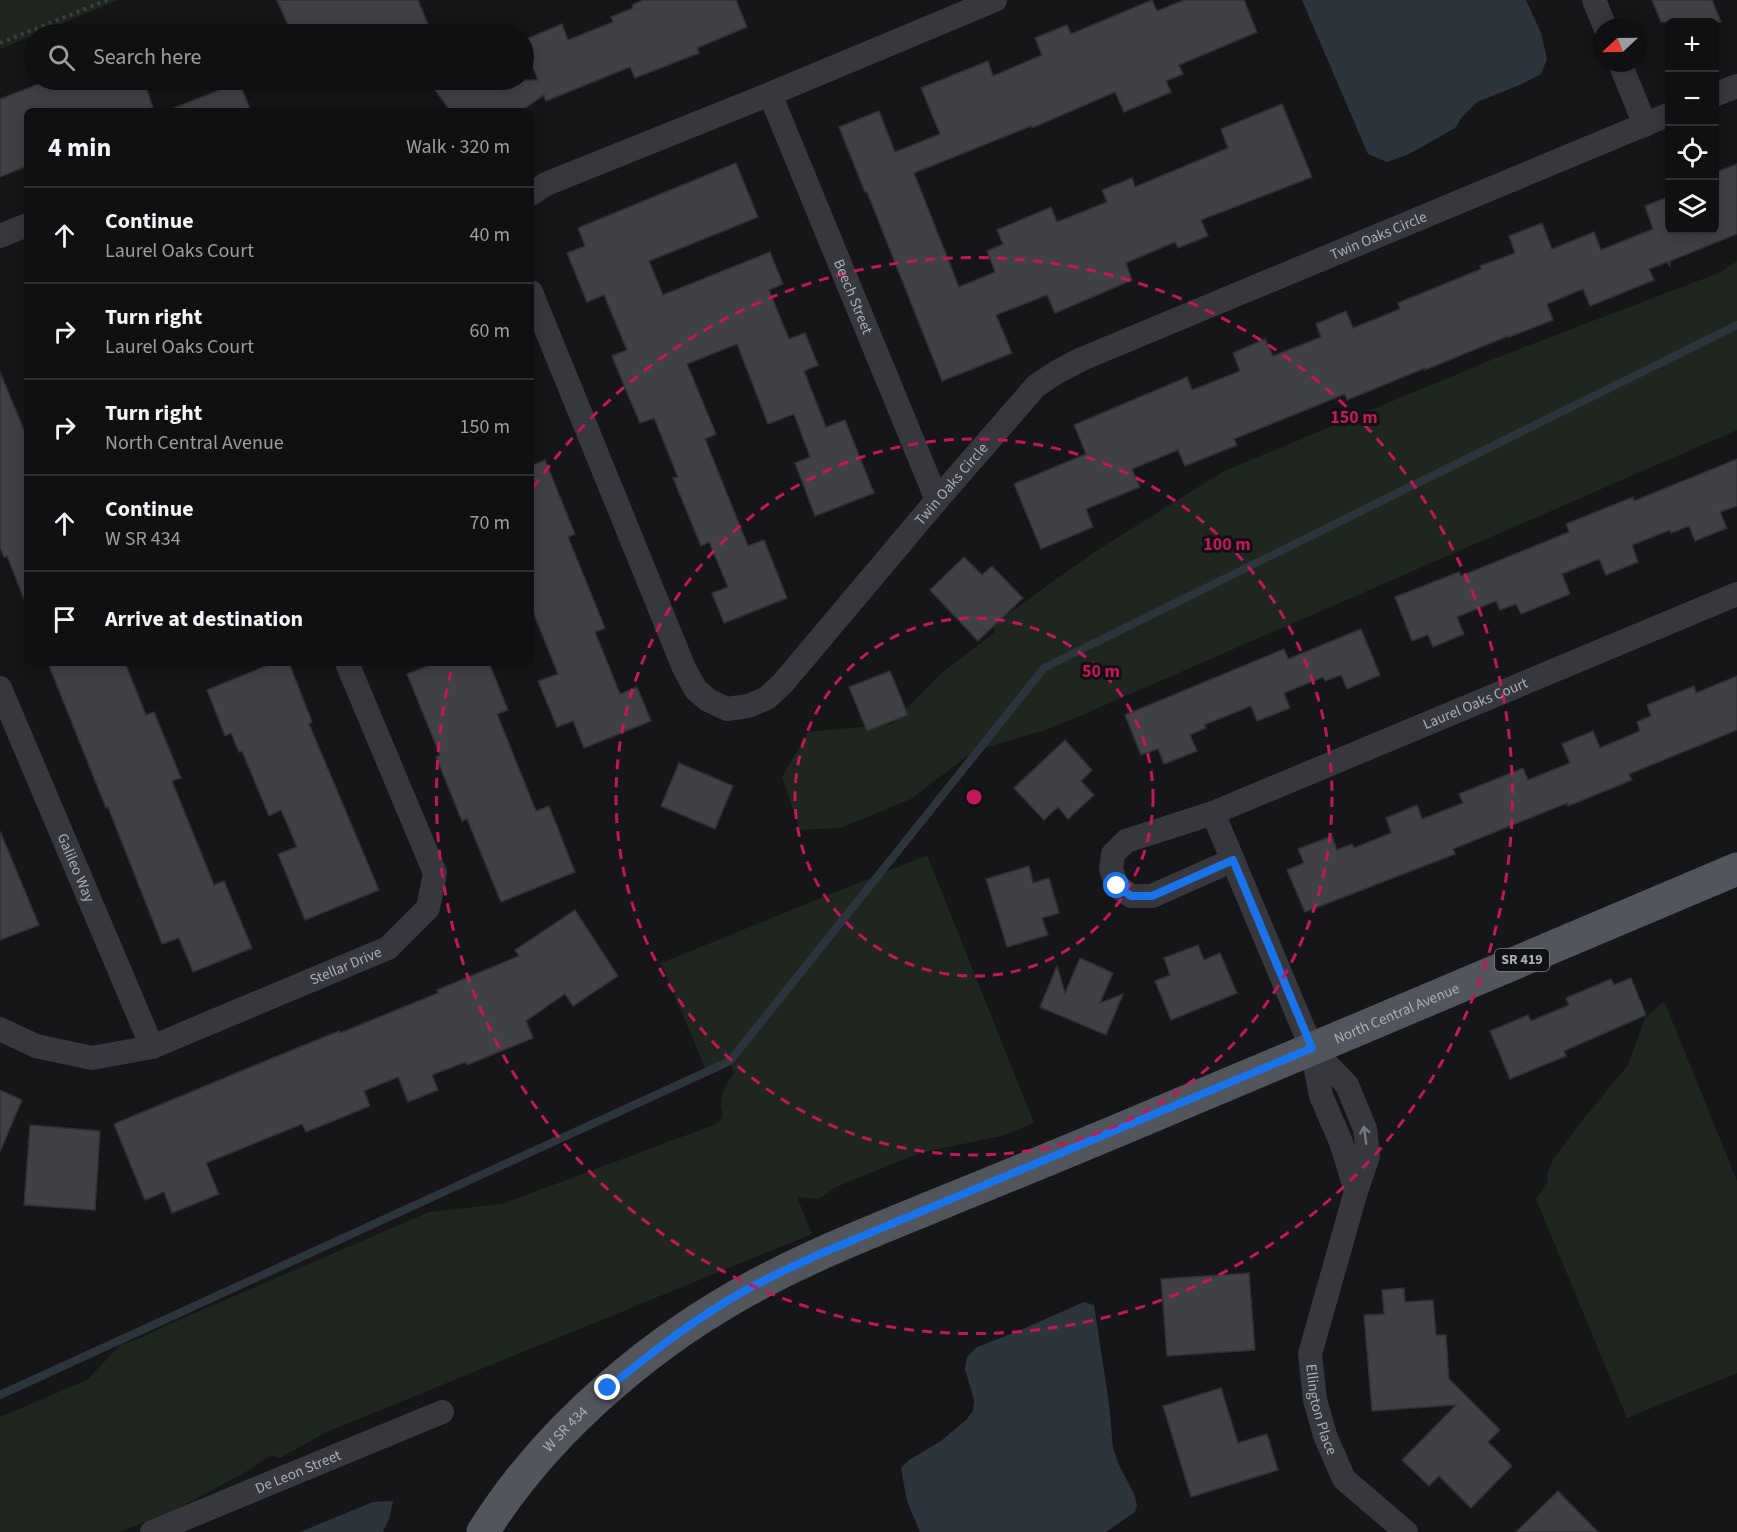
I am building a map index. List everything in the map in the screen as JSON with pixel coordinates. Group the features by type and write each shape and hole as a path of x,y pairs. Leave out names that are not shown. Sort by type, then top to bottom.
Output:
{"main road":[{"name":"North Central Avenue","path":"822,1253 1737,869"},
{"name":"W SR 434","path":"483,1532 527,1469 564,1429 608,1388 664,1343 719,1306 770,1277 822,1253"}],"street":[{"path":"534,192 546,184 995,0"},
{"path":"1594,0 1601,18"},
{"path":"1624,72 1646,125"},
{"path":"1719,93 1737,86"},
{"name":"Beech Street","path":"770,94 936,500"},
{"name":"Twin Oaks Circle","path":"534,299 684,668 696,690 708,700 727,709 748,706 767,698 783,683 936,500 1036,386 1057,372 1093,354 1665,116"},
{"path":"0,236 24,226"},
{"name":"Laurel Oaks Court","path":"1233,860 1152,896 1131,896 1117,886 1111,869 1113,854 1126,841 1213,813 1737,594"},
{"name":"Stellar Drive","path":"0,1029 36,1046 92,1058 152,1047 388,948 428,908 435,873 348,666"},
{"name":"Galileo Way","path":"0,688 152,1047"},
{"path":"1213,813 1312,1048"},
{"name":"Ellington Place","path":"1312,1048 1321,1096 1341,1142 1356,1191 1310,1354 1315,1400 1326,1438 1344,1479 1406,1532"},
{"name":"De Leon Street","path":"152,1532 442,1412"}],"path":[{"path":"47,24 107,0"},
{"path":"0,43 24,33"}],"shaded area":[{"path":"0,0 118,0 60,24 24,24 24,39 0,49"},
{"path":"1302,0 1526,0 1541,33 1547,59 1541,74 1477,102 1455,128 1409,154 1387,162 1368,154"},
{"path":"1737,261 1737,430 1052,728 974,751 911,799 840,828 800,830 782,777 808,732 892,724 939,675 995,632 992,625 1093,553 1224,471 1491,360 1721,272"},
{"path":"927,855 1034,1123 1001,1136 920,1153 836,1187 819,1199 797,1197 812,1234 327,1432 280,1458 271,1455 251,1469 179,1508 120,1532 0,1532 0,1417 87,1380 120,1345 148,1335 429,1212 502,1204 716,1124 723,1116 721,1102 723,1090 734,1074 730,1061 706,1070 661,963"},
{"path":"1665,1003 1737,1181 1737,1373 1627,1418 1536,1199 1548,1181 1547,1175 1554,1158 1628,1065 1645,1018"},
{"path":"1084,1302 1094,1305 1109,1404 1113,1448 1134,1494 1137,1505 1135,1512 1106,1532 920,1532 907,1501 901,1468 909,1460 941,1441 973,1411 974,1400 965,1369 967,1357 977,1347"},
{"path":"393,1501 383,1532 300,1532 373,1502"}],"building":[{"path":"277,0 418,0 428,24 288,24"},
{"path":"643,0 736,0 747,27 697,48 699,53 635,78 630,67 546,101 544,95 525,108 448,108 435,90 534,90 534,80 538,80 534,70 534,36 562,24 568,40 613,22 611,17 633,8 632,5"},
{"path":"1152,0 1157,11 1184,0 1244,0 1257,32 1179,65 1183,74 1166,81 1171,92 1124,112 1115,92 1032,128 1031,126 914,173 959,287 995,272 987,251 1003,244 997,230 1051,207 1057,222 1107,202 1102,190 1132,178 1135,187 1228,148 1221,129 1282,104 1312,177 1201,220 1208,236 1178,248 1175,242 1126,263 1132,280 1055,313 1047,295 996,315 1012,353 942,381 839,127 879,111 895,152 940,134 921,88 988,61 993,76 1042,55 1035,38 1067,25 1071,34"},
{"path":"1652,0 1712,0 1721,22 1719,18 1665,18 1665,22 1661,22"},
{"path":"24,90 147,90 153,108 24,108 24,167 0,177 0,99"},
{"path":"219,90 242,90 250,108 174,108"},
{"path":"736,163 758,217 649,261 663,295 770,252 783,284 769,290 789,339 805,333 818,365 804,371 826,427 845,420 874,493 815,516 795,463 810,457 794,414 768,424 737,344 687,364 716,434 705,439 748,546 764,540 787,598 724,623 712,593 728,587 709,542 701,546 673,478 678,477 654,418 640,423 625,388 612,356 627,350 604,295 587,302 567,253 585,246 578,228"},
{"path":"1737,164 1737,234 1670,261 1670,266 1667,262 1649,269 1654,280 1590,306 1583,289 1547,304 1553,320 1347,400 1345,394 1234,439 1237,445 1185,466 1178,450 1132,469 1140,487 1086,509 1093,527 1041,549 1014,484 1086,454 1074,425 1187,377 1192,390 1240,371 1233,353 1265,339 1273,356 1321,337 1316,324 1346,311 1353,328 1400,309 1398,303 1515,253 1509,236 1542,223 1552,249 1594,232 1601,250 1653,229 1645,206 1665,198 1665,234 1719,234 1719,171"},
{"path":"0,372 24,430 24,599 7,556 4,557 0,547"},
{"path":"1737,459 1737,506 1720,512 1727,528 1695,541 1689,526 1671,533 1670,530 1632,545 1638,562 1606,575 1599,559 1562,574 1570,594 1521,614 1516,604 1500,610 1496,601 1457,617 1464,634 1433,647 1428,635 1412,641 1395,597 1459,572 1461,576 1569,532 1566,524 1633,497 1634,501"},
{"path":"545,460 575,534 568,537 605,628 595,632 620,694 637,687 651,721 584,748 573,721 557,727 538,681 558,674 534,614 534,465"},
{"path":"964,557 982,575 992,566 1023,598 978,641 930,590"},
{"path":"1361,629 1380,675 1347,689 1341,675 1325,681 1323,677 1284,693 1290,708 1257,721 1251,706 1204,725 1206,728 1190,735 1197,751 1164,764 1158,749 1141,755 1125,715 1284,649 1288,659"},
{"path":"49,666 126,666 146,715 154,712 181,778 172,781 214,885 224,881 252,948 193,972 179,938 162,944 108,807 106,808"},
{"path":"266,666 290,666 312,722 309,724 379,890 305,920 278,854 297,847 281,810 269,816 242,751 239,752 231,733 225,736 207,690"},
{"path":"427,666 490,666 508,710 497,714 536,811 549,806 575,872 501,902 467,819 462,821 436,757 440,755 407,674"},
{"path":"890,671 908,715 867,731 849,687"},
{"path":"1737,676 1737,730 1629,774 1632,780 1568,806 1567,803 1453,849 1455,854 1305,912 1287,870 1304,863 1298,849 1332,836 1337,850 1352,844 1354,848 1391,833 1386,818 1417,805 1422,819 1463,803 1459,794 1523,768 1528,780 1570,763 1562,744 1593,731 1600,748 1640,731 1637,722 1651,716 1647,705 1694,686 1696,693"},
{"path":"1065,740 1092,770 1081,781 1094,795 1068,819 1058,807 1044,820 1014,788"},
{"path":"679,763 733,786 715,829 661,806"},
{"path":"0,831 39,925 0,940"},
{"path":"1029,866 1033,883 1049,878 1059,913 1042,918 1048,935 1007,947 986,879"},
{"path":"575,910 618,976 573,1006 565,994 526,1021 533,1038 467,1065 466,1062 432,1075 438,1090 408,1102 398,1077 364,1091 370,1106 306,1132 302,1124 206,1163 219,1194 172,1213 164,1192 145,1200 114,1124 339,1031 340,1033 438,993 437,990 519,956 515,950"},
{"path":"1198,945 1204,960 1220,953 1237,993 1171,1020 1155,981 1170,975 1164,958"},
{"path":"1080,958 1113,973 1100,1003 1123,994 1106,1035 1040,1007 1057,966 1065,993"},
{"path":"1631,978 1646,1015 1564,1051 1566,1056 1510,1079 1490,1031 1528,1015 1531,1021 1569,1005 1566,998 1611,979 1614,985"},
{"path":"0,1090 22,1100 0,1152"},
{"path":"30,1125 100,1131 95,1210 24,1205"},
{"path":"1249,1273 1255,1350 1167,1356 1161,1279"},
{"path":"1404,1288 1405,1302 1433,1300 1436,1335 1446,1335 1449,1379 1500,1430 1488,1442 1512,1466 1471,1508 1439,1476 1429,1486 1402,1460 1456,1405 1372,1411 1364,1315 1384,1314 1382,1290"},
{"path":"1221,1388 1238,1443 1267,1434 1278,1470 1191,1497 1163,1406"},
{"path":"1558,1491 1598,1532 1516,1532"}],"waterway":[{"path":"0,1395 730,1061 1044,668 1737,325"}],"route":[{"path":"608,1388 664,1343 719,1306 770,1277 822,1253 1312,1048 1233,860 1152,896 1131,896 1117,886"}]}
